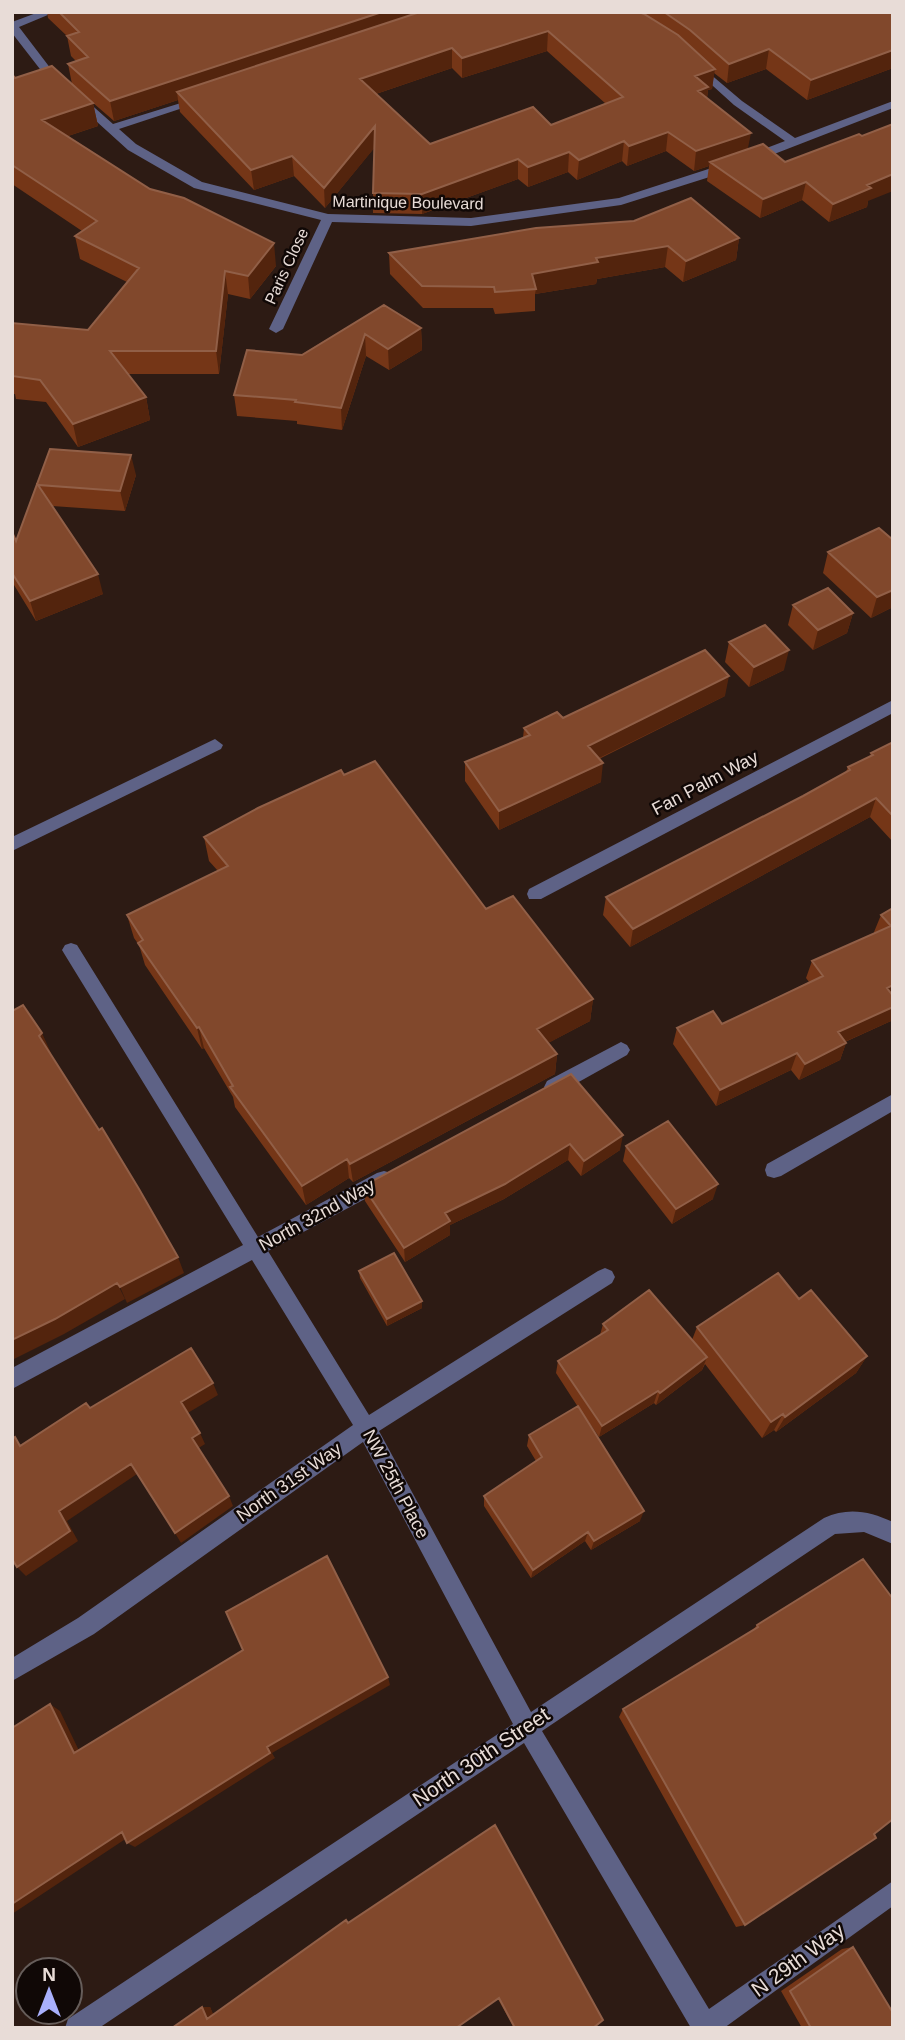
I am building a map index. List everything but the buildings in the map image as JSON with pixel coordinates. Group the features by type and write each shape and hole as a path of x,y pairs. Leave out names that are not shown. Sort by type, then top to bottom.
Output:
{"street":[{"path":"12,25 50,12"},
{"name":"Martinique Boulevard","path":"12,25 47,71 132,147 198,185 328,218 471,222 621,201 734,165 893,104"},
{"path":"690,59 738,103 793,142"},
{"path":"111,128 217,95"},
{"name":"Paris Close","path":"276,328 328,218"},
{"name":"Fan Palm Way","path":"535,894 893,706"},
{"path":"12,845 215,745"},
{"name":"NW 25th Place","path":"71,950 366,1428 526,1726 704,2027"},
{"path":"536,1096 621,1050"},
{"path":"774,1170 893,1102"},
{"name":"North 32nd Way","path":"12,1379 402,1169"},
{"name":"North 31st Way","path":"12,1670 86,1626 366,1428 605,1277"},
{"name":"North 30th Street","path":"78,2028 526,1726 831,1525 848,1520 869,1521 893,1534"},
{"name":"N 29th Way","path":"704,2027 893,1892"}]}
